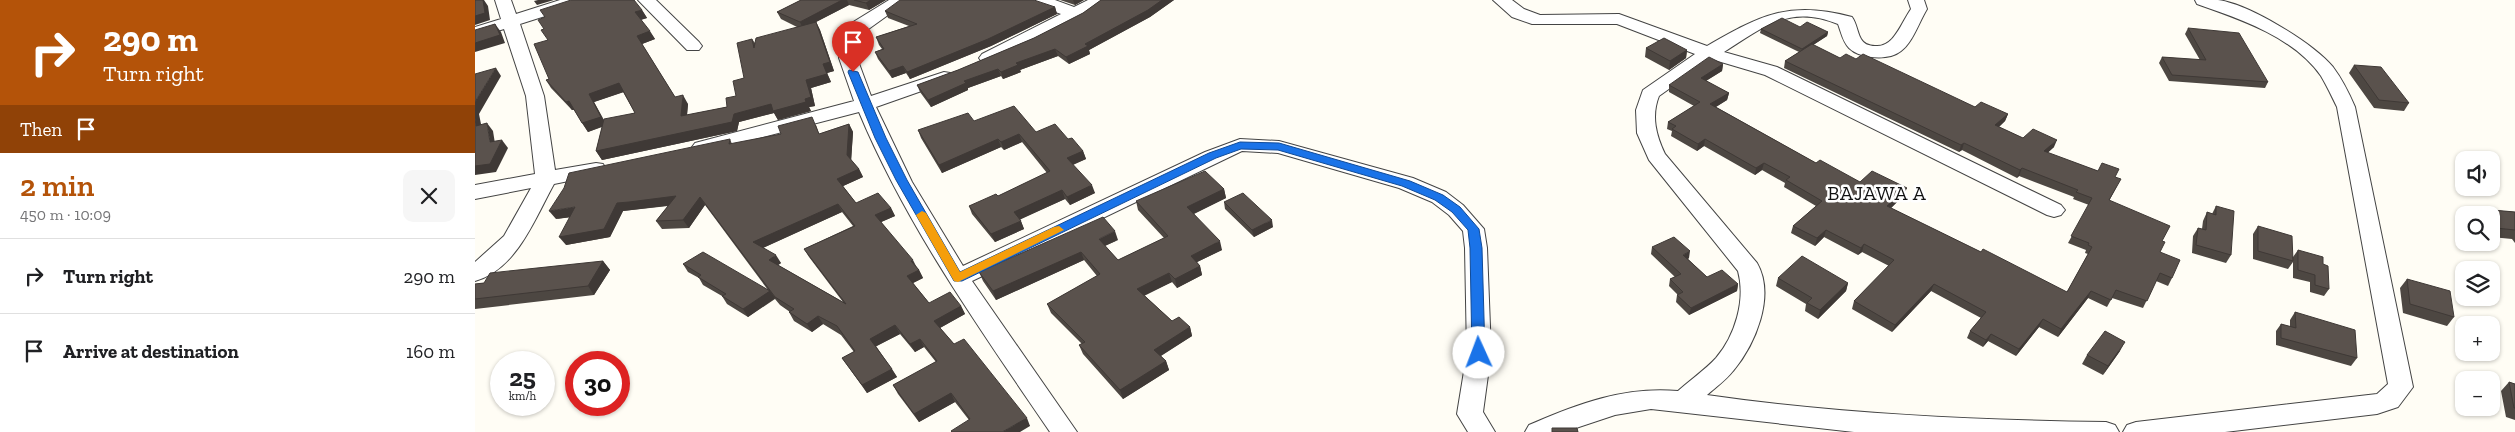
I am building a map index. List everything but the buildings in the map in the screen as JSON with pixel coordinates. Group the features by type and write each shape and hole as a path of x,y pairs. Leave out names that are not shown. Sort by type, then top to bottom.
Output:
{"street":[{"path":"475,273 493,260 512,241 546,179 535,96 503,0"},
{"path":"475,32 577,0"},
{"path":"646,0 693,46"},
{"path":"901,0 856,28 847,38 848,54 865,104 902,180 958,278 1064,432"},
{"path":"1039,0 1077,14"},
{"path":"682,151 756,134 865,104 967,68 1077,14 1101,0"},
{"path":"1501,0 1518,13 1539,20 1619,19 1709,53 1771,71 2054,210"},
{"path":"1683,401 1724,365 1741,338 1750,311 1754,279 1737,252 1656,156 1646,135 1645,118 1651,92 1661,83 1709,53 1776,14 1804,10 1825,13 1846,21 1854,43 1858,46 1871,51 1884,52 1894,48 1919,9 1916,0"},
{"path":"2136,432 2377,404 2389,400 2401,388 2346,107 2323,67 2294,43 2272,29 2203,0"},
{"path":"958,278 1213,156 1240,146 1279,147 1362,169 1439,197 1456,210 1473,229 1476,248 1479,353 1470,414 1482,432"},
{"path":"475,192 614,165"},
{"path":"1538,432 1620,404 1642,400 1683,401 1750,412 1840,422 2025,432 2106,432"}],"slow traffic":[{"path":"922,215 958,278 1059,230"}],"district":[{"name":"BAJAWA A","path":"1877,193"}],"route":[{"path":"853,72 880,138 958,278 1213,156 1240,146 1253,144 1279,147 1331,160 1406,183 1439,197 1456,210 1473,229 1476,248 1479,353"}]}
